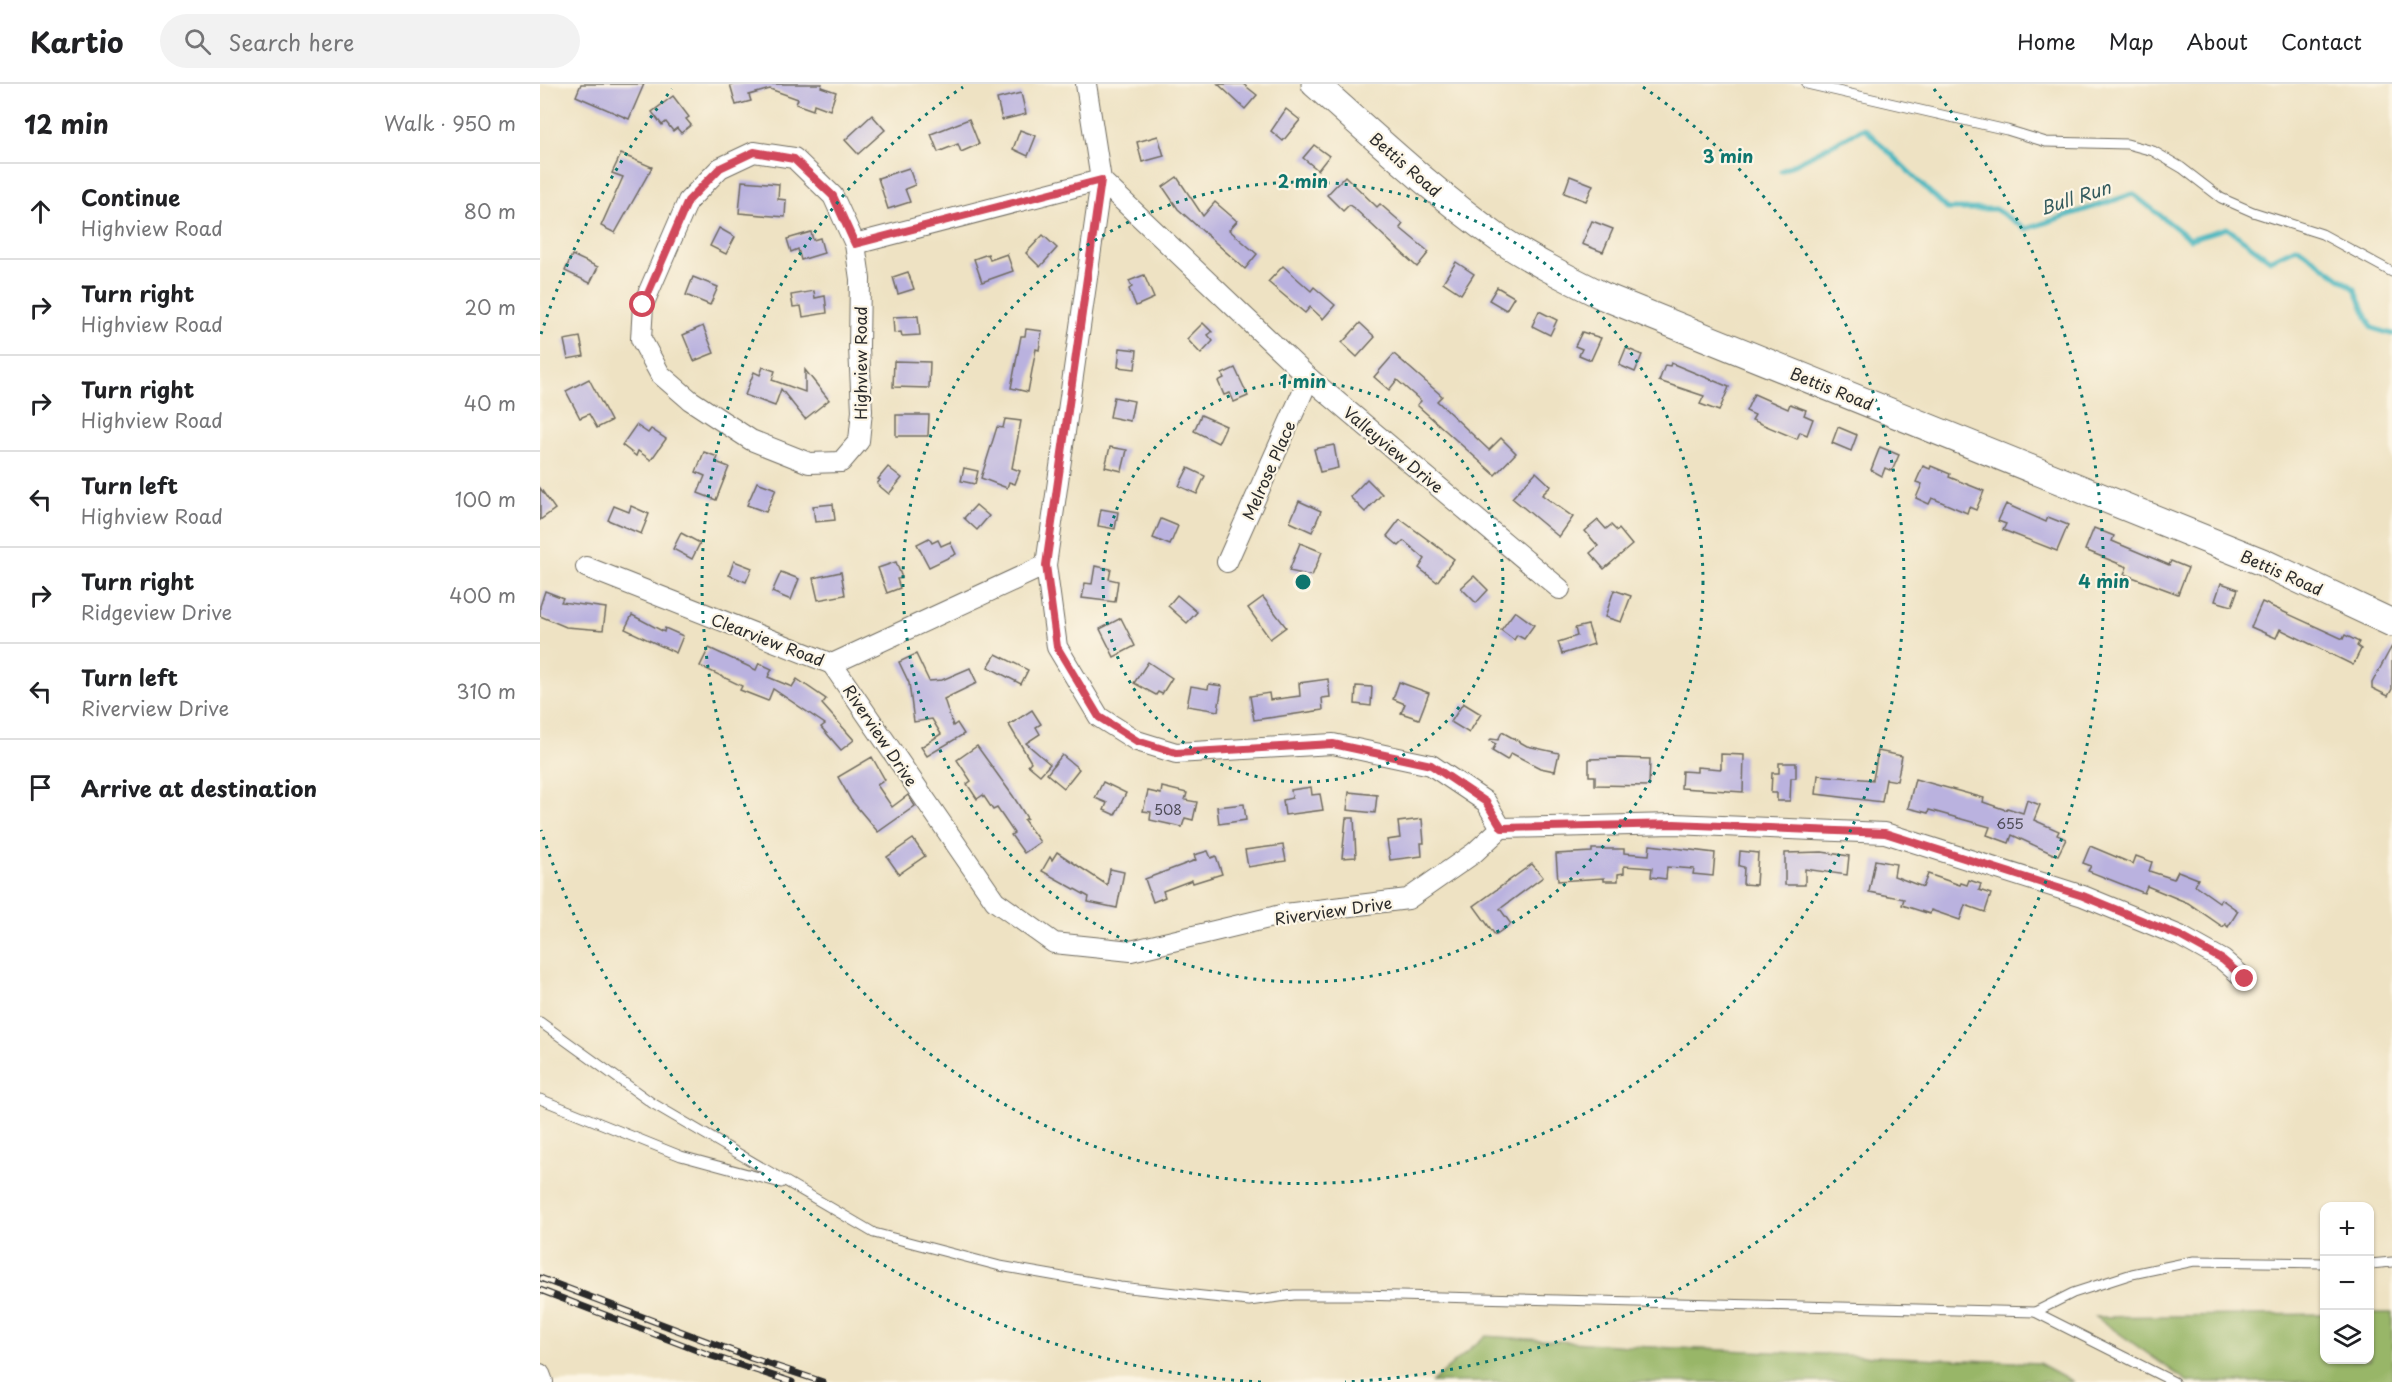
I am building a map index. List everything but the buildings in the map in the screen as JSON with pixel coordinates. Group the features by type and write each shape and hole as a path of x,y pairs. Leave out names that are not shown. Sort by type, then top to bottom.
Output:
{"street":[{"path":"1086,84 1101,180 1046,565 1057,647 1099,717 1137,741 1176,753 1333,744 1431,765 1486,802 1502,828 1674,824 1885,833 2094,901 2180,936 2223,960 2245,979"},
{"name":"Bettis Road","path":"1315,84 1446,199 1550,270 1603,296 2262,562 2392,623"},
{"name":"Highview Road","path":"754,152 794,159 833,196 855,244 861,279 859,347 862,411 859,441 841,462 809,463 751,440 690,400 660,374 641,339 643,305 688,201 720,168 754,152"},
{"path":"855,244 1101,180"},
{"name":"Valleyview Drive","path":"1101,180 1309,378 1560,589"},
{"name":"Melrose Place","path":"1227,562 1309,378"},
{"name":"Clearview Road","path":"586,567 832,664 1046,565"},
{"name":"Riverview Drive","path":"832,664 995,901 1054,943 1131,951 1285,914 1408,899 1474,853 1502,828"},
{"path":"540,1374 543,1382"}],"lane":[{"path":"1807,84 2007,130 2046,142 2127,144 2152,151 2182,168 2222,198 2253,212 2322,234 2392,272"},
{"path":"540,1022 652,1103 874,1233 1000,1266 1120,1287 1249,1301 1294,1295 1359,1295 2036,1312 2174,1382"},
{"path":"540,1099 681,1156 747,1176 788,1184"},
{"path":"2036,1312 2073,1293 2132,1274 2194,1261 2320,1263"},
{"path":"2374,1264 2392,1262"}],"green space":[{"path":"2374,1313 2392,1313 2392,1382 2188,1382 2096,1317 2320,1314 2320,1364 2374,1364"},
{"path":"1485,1336 1628,1346 2039,1363 2074,1382 1432,1382"}],"waterway":[{"name":"Bull Run","path":"1781,171 1864,128 1947,209 1995,209 2026,229 2133,194 2190,239 2227,228 2270,260 2297,247 2355,289 2372,328 2392,334"}],"railway":[{"path":"540,1278 751,1358 823,1382"},
{"path":"540,1290 712,1356 792,1382"}],"route":[{"path":"643,305 688,201 720,168 754,152 794,159 833,196 855,244 1101,180 1046,565 1057,647 1099,717 1137,741 1176,753 1333,744 1431,765 1486,802 1502,828 1674,824 1885,833 2083,896 2180,936 2223,960 2245,979"}]}
